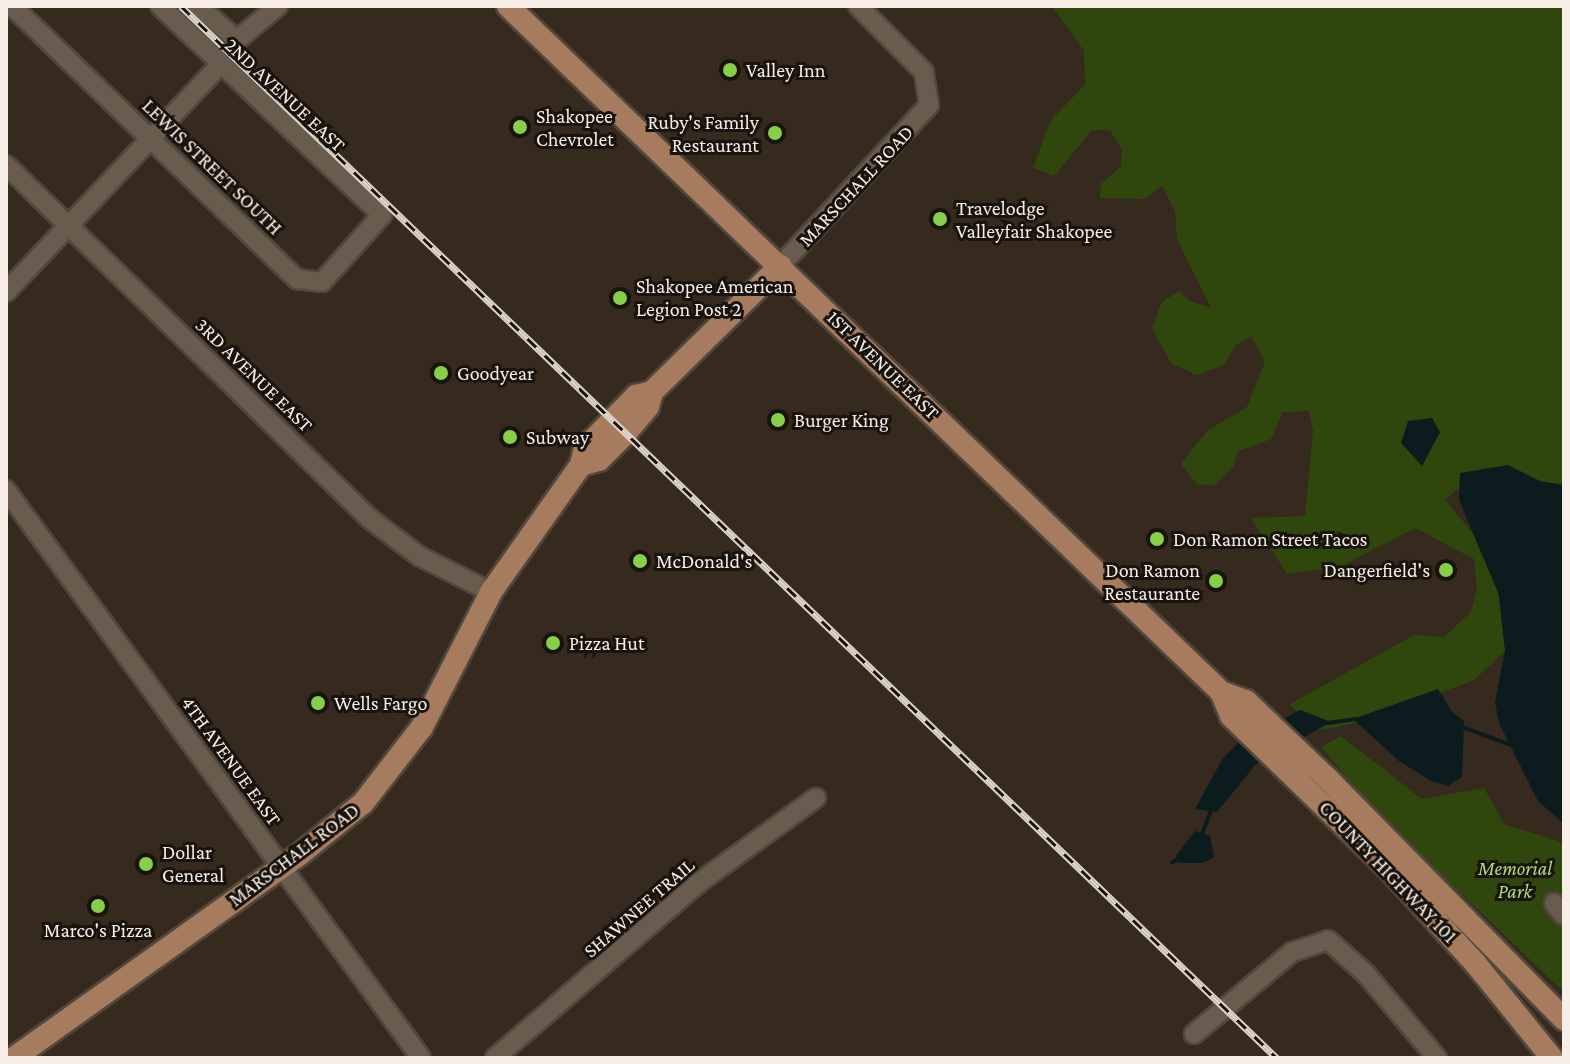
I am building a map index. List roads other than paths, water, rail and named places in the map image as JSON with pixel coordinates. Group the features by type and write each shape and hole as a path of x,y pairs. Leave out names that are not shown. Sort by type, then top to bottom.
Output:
{"main road":[{"name":"1ST AVENUE EAST","path":"508,6 1221,692"},
{"name":"MARSCHALL ROAD","path":"14,1058 281,867 363,803 422,727 491,592 581,465 585,448 636,396 652,392 780,266"},
{"name":"COUNTY HIGHWAY 101","path":"1221,692 1318,785 1446,930 1552,1058"},
{"path":"1318,785 1564,1019"}],"street":[{"name":"LEWIS STREET SOUTH","path":"12,6 297,279 322,282 382,215"},
{"name":"2ND AVENUE EAST","path":"160,6 382,215"},
{"name":"2ND AVENUE EAST","path":"198,6 237,40 252,33 278,6"},
{"name":"MARSCHALL ROAD","path":"780,266 923,114 930,96 924,72 858,6"},
{"path":"6,292 220,65"},
{"name":"3RD AVENUE EAST","path":"6,165 369,518 419,556 491,592"},
{"name":"4TH AVENUE EAST","path":"6,490 421,1058"},
{"name":"SHAWNEE TRAIL","path":"495,1058 697,884 816,798"},
{"path":"1194,1034 1292,952 1328,940 1366,974 1437,1058"}],"waterway":[{"path":"1328,723 1358,719"},
{"path":"1462,727 1514,746"},
{"path":"1202,834 1212,808"},
{"path":"1172,862 1181,858"}],"railway":[{"path":"181,6 1277,1058"}],"place":[{"name":"Valley Inn","path":"730,70"},
{"name":"Shakopee Chevrolet","path":"520,127"},
{"name":"Ruby's Family Restaurant","path":"775,133"},
{"name":"Travelodge Valleyfair Shakopee","path":"940,219"},
{"name":"Shakopee American Legion Post 2","path":"620,298"},
{"name":"Goodyear","path":"441,373"},
{"name":"Burger King","path":"778,420"},
{"name":"Subway","path":"510,437"},
{"name":"Don Ramon Street Tacos","path":"1157,539"},
{"name":"McDonald's","path":"640,561"},
{"name":"Dangerfield's","path":"1446,570"},
{"name":"Don Ramon Restaurante","path":"1216,581"},
{"name":"Pizza Hut","path":"553,643"},
{"name":"Wells Fargo","path":"318,703"},
{"name":"Dollar General","path":"146,864"},
{"name":"Marco's Pizza","path":"98,906"}],"park label":[{"name":"Memorial Park","path":"1515,880"}]}
